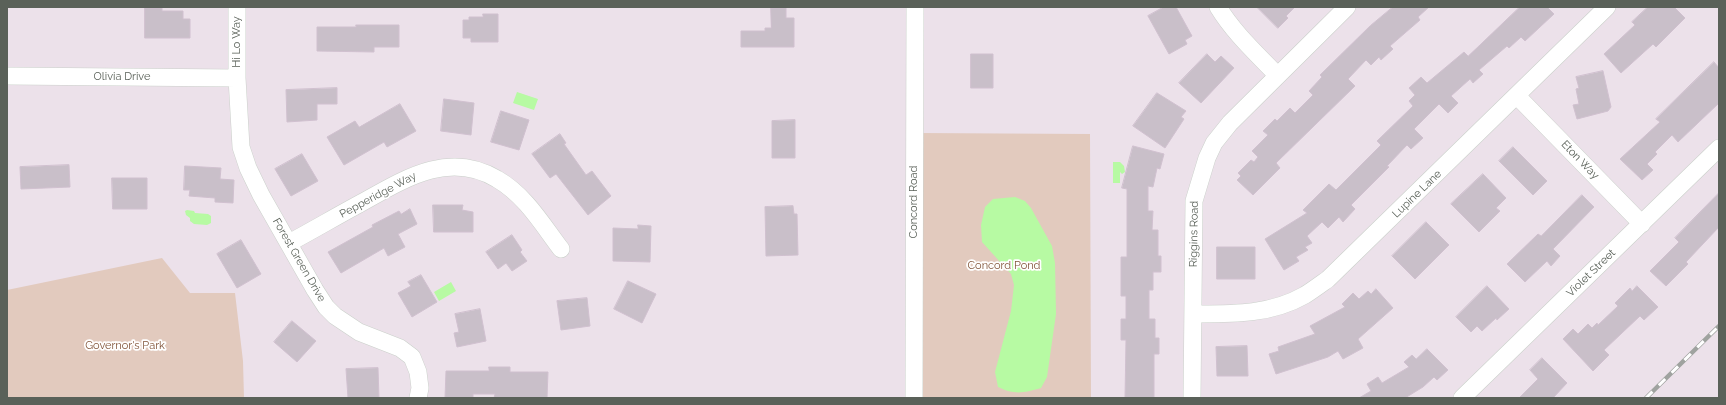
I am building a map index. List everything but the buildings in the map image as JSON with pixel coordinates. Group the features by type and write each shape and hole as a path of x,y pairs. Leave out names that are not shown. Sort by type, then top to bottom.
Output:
{"street":[{"name":"Hi Lo Way","path":"237,7 237,78"},
{"name":"Concord Road","path":"914,398 915,7"},
{"path":"1218,7 1227,22 1277,75"},
{"name":"Riggins Road","path":"1192,398 1194,201 1207,158 1214,143 1230,123 1347,7"},
{"name":"Lupine Lane","path":"1193,314 1244,313 1266,310 1287,304 1306,295 1328,279 1607,7"},
{"name":"Olivia Drive","path":"7,76 237,78"},
{"name":"Forest Green Drive","path":"237,78 241,147 248,168 261,195 315,290 335,316 359,332 400,348 412,357 418,372 420,388 418,398"},
{"name":"Eton Way","path":"1517,96 1642,224"},
{"name":"Violet Street","path":"1462,398 1719,148"},
{"name":"Pepperidge Way","path":"289,243 402,180 425,171 441,168 464,168 491,176 515,192 528,204 561,249"}],"green space":[{"name":"Concord Pond","path":"918,133 1090,134 1091,398 917,398"},
{"name":"Governor's Park","path":"162,258 190,293 235,293 243,361 244,398 7,398 7,290"}],"shaded area":[{"path":"517,92 538,99 534,110 513,103"},
{"path":"1113,162 1120,162 1124,166 1125,172 1122,174 1120,172 1120,183 1113,183"},
{"path":"1015,197 1025,201 1031,208 1052,246 1055,263 1056,314 1047,377 1041,388 1019,392 1009,391 998,387 995,372 1011,311 1014,285 1011,274 982,242 981,225 985,207 993,199"},
{"path":"185,211 194,211 195,213 208,214 211,216 211,223 207,225 194,224 186,215"},
{"path":"451,282 456,291 439,301 434,292"}],"railway":[{"path":"1646,398 1719,326"}]}
